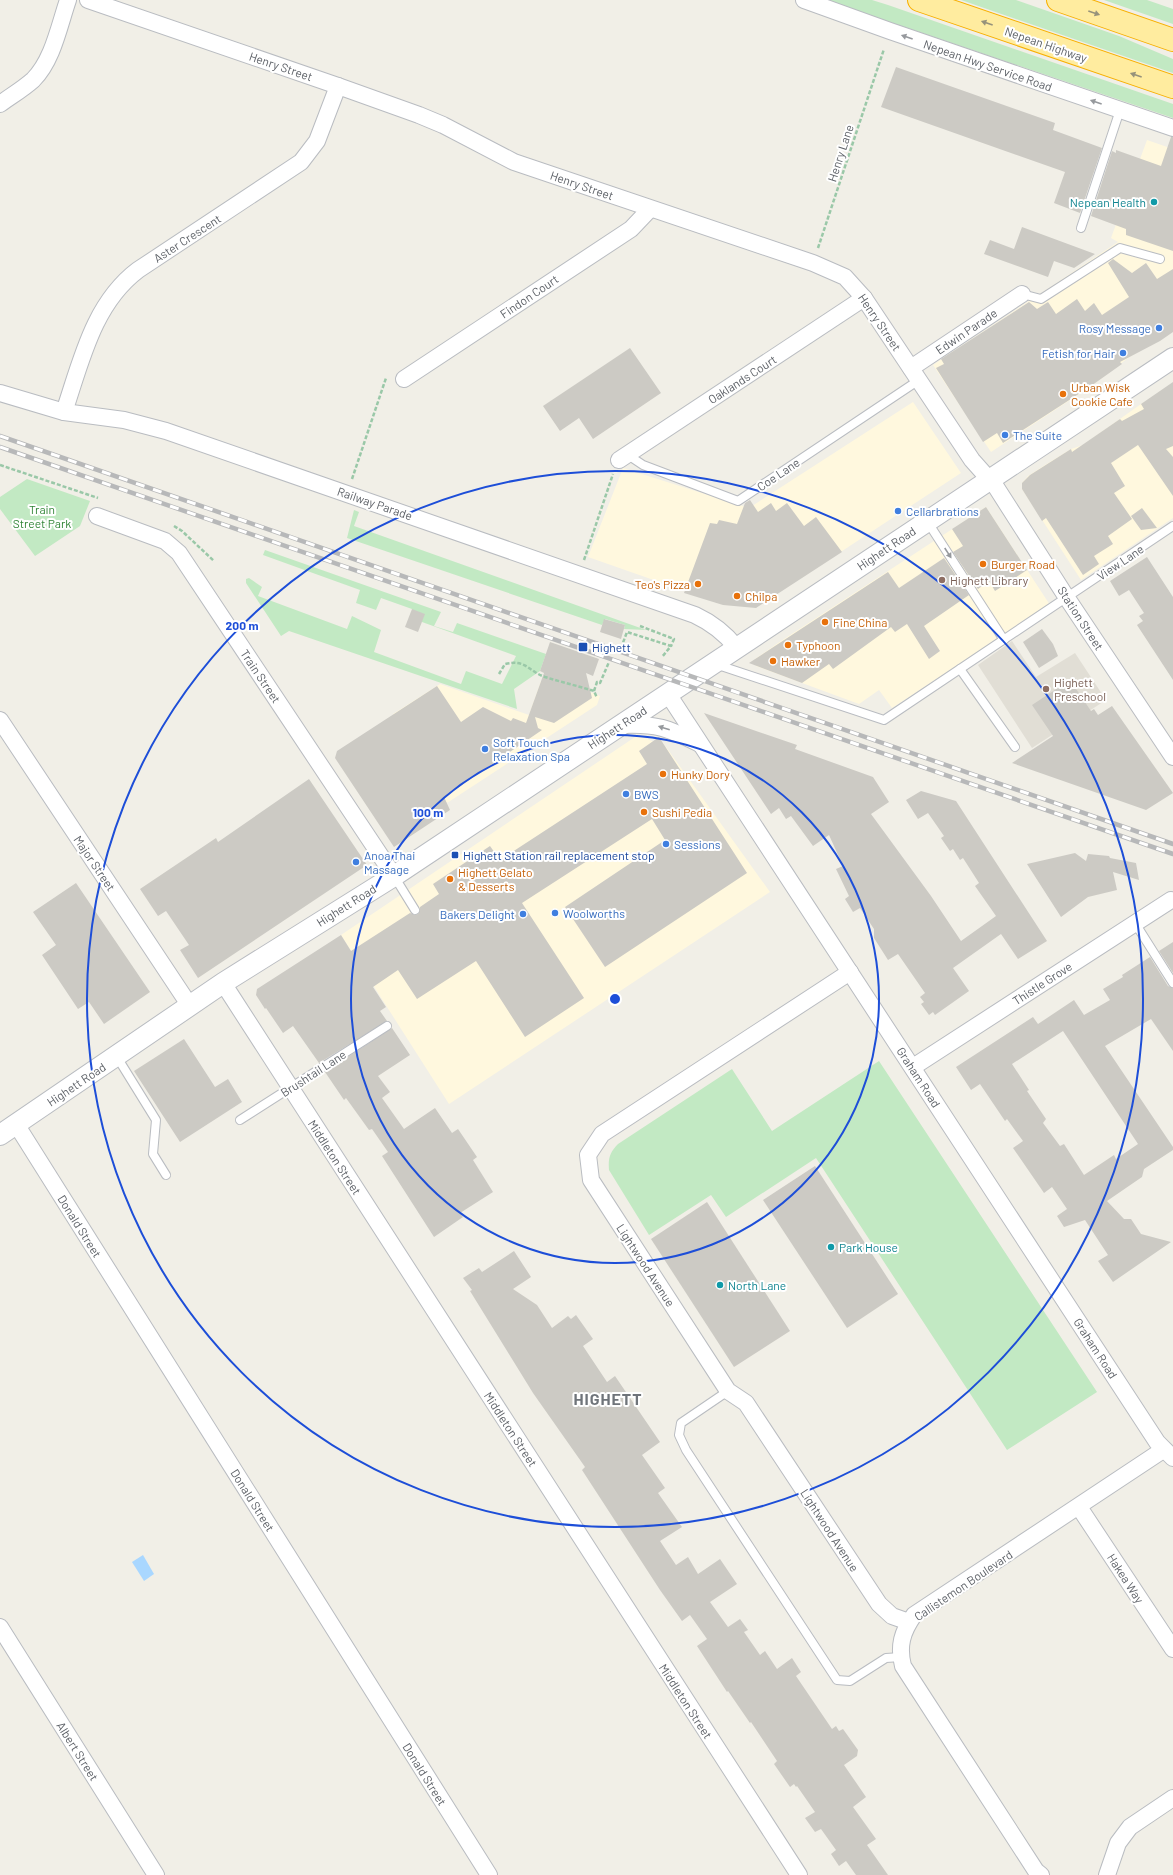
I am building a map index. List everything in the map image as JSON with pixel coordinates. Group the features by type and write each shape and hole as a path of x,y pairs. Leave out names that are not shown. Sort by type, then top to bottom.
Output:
{"highway":[{"name":"Nepean Highway","path":"919,0 1173,87"},
{"path":"1058,0 1173,40"}],"street":[{"path":"0,104 34,79 42,68 48,56 68,0"},
{"name":"Henry Street","path":"88,0 338,86 443,125 514,162 813,263 845,277 864,298 972,460 989,479"},
{"name":"Nepean Hwy Service Road","path":"804,0 1173,128"},
{"name":"Aster Crescent","path":"64,412 91,334 108,300 118,288 138,270 301,162 317,141 338,86"},
{"name":"Findon Court","path":"404,379 631,229 650,208"},
{"name":"Edwin Parade","path":"915,374 1022,294"},
{"name":"Oaklands Court","path":"621,460 864,298"},
{"name":"Highett Road","path":"0,1135 117,1057 223,983 394,876 668,694 736,647 1173,358"},
{"name":"Railway Parade","path":"0,393 64,412 124,420 166,431 695,614 712,623 724,633 736,647"},
{"name":"Station Street","path":"989,479 996,487 1067,598 1173,757"},
{"name":"Train Street","path":"97,516 165,541 179,553 394,876"},
{"name":"Graham Road","path":"668,694 1168,1454"},
{"name":"Major Street","path":"0,720 190,1006"},
{"path":"620,725 645,724 663,727 700,744"},
{"name":"Thistle Grove","path":"913,1067 1172,900"},
{"name":"Lightwood Avenue","path":"850,972 602,1134 588,1155 591,1180 728,1391 746,1403 879,1604 892,1616 909,1622"},
{"name":"Middleton Street","path":"223,983 799,1875"},
{"name":"Donald Street","path":"16,1124 489,1875"},
{"name":"Callistemon Boulevard","path":"1041,1875 1036,1871 903,1666 900,1643 909,1622 914,1615 1079,1507 1168,1454"},
{"name":"Hakea Way","path":"1079,1507 1173,1649"},
{"name":"Albert Street","path":"0,1627 156,1875"},
{"path":"1107,1875 1118,1843 1130,1827 1173,1798"}],"lane":[{"path":"1081,228 1120,110"},
{"path":"1022,294 1041,299 1120,248 1160,260"},
{"name":"Coe Lane","path":"621,460 643,465 738,501 915,374"},
{"path":"927,521 1004,640"},
{"name":"View Lane","path":"712,663 884,720 1173,526"},
{"path":"960,669 1015,746"},
{"path":"394,876 415,910"},
{"path":"1135,923 1173,983"},
{"name":"Brushtail Lane","path":"240,1120 387,1026"},
{"path":"117,1057 156,1120 153,1154 166,1175"},
{"path":"728,1391 681,1423 679,1436 686,1450 837,1680 850,1681 886,1658 901,1657"}],"path":[{"name":"Henry Lane","path":"813,263 884,49"},
{"path":"584,560 621,460"},
{"path":"640,626 674,639 671,646 662,657"},
{"path":"621,648 627,632 671,646"},
{"path":"499,674 505,664 514,662 528,666 543,676 594,691"},
{"path":"597,698 594,691 597,682 600,683 609,662"}],"shaded area":[{"path":"1147,140 1173,149 1173,328 1132,355 1090,387 991,452 933,365 1118,242 1111,238"},
{"path":"1173,385 1173,518 1081,580 1022,489 1022,483 1028,476 1071,449 1083,445 1141,404"},
{"path":"913,402 961,473 801,578 686,593 685,591 588,557 623,468 749,508"},
{"path":"986,507 1050,605 892,708 879,690 859,704 756,666 755,659 778,643"},
{"name":"Highett Preschool","path":"1012,641 1036,677 1075,653 1106,700 1032,748 978,665"},
{"path":"541,681 553,686 590,692 600,696 597,705 447,803 393,714 440,684 529,715"},
{"name":"Woolworths","path":"638,735 666,747 770,892 449,1104 341,935"}],"green space":[{"path":"825,0 872,0 888,5 1173,104 1173,118"},
{"path":"961,0 1016,0 1119,36 1173,59 1173,73"},
{"path":"1104,0 1147,0 1173,9 1173,24"},
{"name":"Train Street Park","path":"27,479 90,501 80,526 35,556 0,509 0,497"},
{"path":"354,510 359,512 354,526 646,630 624,629 625,625 605,619 602,625 347,538"},
{"path":"265,550 441,612 434,626 453,632 457,623 546,654 540,671 514,689 517,709 289,631 281,636 246,583 246,579 249,578 262,587 258,596 347,629 352,616 381,630 374,652 461,684 466,671 502,684 516,656 422,622 412,609 381,598 376,610 356,603 360,590 263,555"},
{"path":"879,1061 1097,1392 1007,1450 816,1158 726,1217 711,1195 649,1235 609,1170 610,1156 618,1144 732,1069 772,1131"}],"water":[{"path":"143,1555 154,1574 144,1581 132,1562"}],"building":[{"path":"896,67 1055,123 1053,130 1102,148 1080,213 1054,203 1065,172 881,107"},
{"path":"1171,137 1173,137 1173,251 1126,235 1126,229 1091,216 1112,151 1116,153 1116,150 1161,166"},
{"path":"1022,227 1095,254 1074,268 1054,261 1048,277 984,254 990,240 1014,249"},
{"path":"1113,259 1132,273 1146,263 1157,279 1173,269 1173,332 1160,341 1120,362 1122,364 1091,386 1003,443 997,433 983,442 936,368 944,364 941,359 1029,302 1037,309 1048,302 1056,314 1077,299 1085,311 1094,303 1102,315 1129,297 1108,263"},
{"path":"630,348 661,393 593,439 579,418 560,431 543,406"},
{"path":"1173,382 1173,446 1166,449 1173,457 1173,496 1138,445 1111,463 1125,486 1114,493 1132,519 1108,536 1113,544 1094,556 1099,564 1083,575 1046,518 1042,521 1022,489 1022,483 1030,475 1071,449 1072,452 1120,419 1122,421 1144,409 1141,404"},
{"path":"750,500 758,512 771,503 776,511 787,503 804,526 816,517 842,552 756,608 723,605 684,593 710,523 717,524 719,520 737,524 745,503"},
{"path":"986,507 1027,570 995,591 989,581 978,589 953,552 963,546 952,529"},
{"path":"1142,508 1157,528 1141,530 1131,516"},
{"path":"1147,557 1173,597 1173,680 1137,625 1143,621 1139,616 1144,613 1129,590 1119,596 1110,581"},
{"path":"944,558 969,595 924,626 940,651 929,659 907,624 895,632 891,627 833,669 829,664 802,683 749,663 888,572 899,588"},
{"path":"412,609 425,614 418,632 405,627"},
{"path":"604,619 625,625 621,639 600,632"},
{"path":"1042,629 1053,644 1058,656 1039,668 1023,642"},
{"path":"550,642 599,659 593,676 586,673 592,698 554,723 535,717 538,728 542,730 444,797 450,810 394,847 335,758 337,751 437,686 461,722 483,707 511,721 513,718 526,723 544,673 540,671"},
{"path":"1070,680 1091,711 1094,709 1098,715 1112,706 1173,793 1146,810 1012,763 1053,736 1032,705"},
{"path":"704,713 797,745 795,749 873,777 889,802 871,814 931,896 961,941 996,916 975,886 979,883 963,858 960,860 953,849 950,851 941,838 944,836 928,813 918,819 906,800 921,791 956,801 1047,941 1018,959 1001,934 953,968 969,991 935,1015 933,1012 929,1015 921,1004 924,1002 920,997 925,993 898,954 888,960 874,938 874,929 860,908 853,912 845,899 849,896 836,869 843,866 829,835 813,846 791,816 786,819 779,808 771,814"},
{"path":"659,737 747,873 605,967 565,907 665,840 652,819 522,903 584,998 525,1037 476,961 417,999 398,970 373,987 386,1007 380,1011 387,1021 319,1063 293,1026 283,1033 266,1008 265,1009 256,995 257,989 341,935 351,951 410,913 415,915 418,914 420,907 439,894 433,884 490,846 500,860 647,764 639,751"},
{"path":"309,779 367,865 198,978 180,950 189,945 166,911 158,916 140,889 216,838 218,842"},
{"path":"1075,853 1086,861 1088,854 1109,856 1110,858 1136,863 1139,880 1113,872 1117,890 1088,897 1061,917 1027,864"},
{"path":"76,883 150,992 104,1024 89,1002 78,1009 42,955 56,945 33,912"},
{"path":"1173,942 1173,973 1159,951"},
{"path":"1150,957 1168,986 1173,988 1173,1051 1151,1019 1105,1046 1173,1147 1173,1150 1144,1169 1142,1177 1107,1201 1124,1219 1131,1219 1141,1234 1171,1242 1113,1282 1098,1261 1108,1255 1085,1220 1064,1227 1057,1216 1067,1209 1052,1187 1044,1193 1013,1148 1023,1141 1007,1119 1005,1121 980,1084 971,1090 956,1067 1033,1017 1038,1024 1074,1000 1084,1015 1110,1000 1103,989 1123,977 1122,975","holes":["1063,1031 1138,1144 1116,1159 1114,1155 1084,1175 1064,1144 1060,1146 1043,1123 1046,1119 1027,1091 1029,1090 1012,1064"]},
{"path":"392,1028 410,1055 378,1076 390,1092 382,1098 404,1129 435,1108 452,1133 458,1129 477,1157 473,1160 493,1192 460,1213 463,1217 434,1237 382,1156 388,1152 372,1129 369,1130 346,1098 344,1100 325,1072"},
{"path":"184,1039 215,1087 228,1079 242,1102 180,1142 134,1071"},
{"name":"Park House","path":"815,1166 898,1294 847,1328 763,1200"},
{"name":"North Lane","path":"707,1202 790,1331 734,1367 651,1239"},
{"path":"514,1251 531,1277 513,1289 537,1305 552,1328 568,1316 571,1319 576,1315 593,1339 583,1346 607,1382 615,1376 660,1442 642,1455 665,1488 658,1493 682,1527 660,1541 676,1565 688,1557 698,1574 720,1559 737,1584 710,1602 728,1627 740,1619 748,1630 744,1632 760,1655 765,1651 777,1669 792,1658 801,1672 796,1676 832,1729 836,1726 839,1731 843,1729 858,1750 857,1756 844,1765 866,1797 853,1807 876,1839 867,1845 888,1875 856,1875 846,1861 839,1866 831,1854 836,1850 821,1829 815,1832 805,1818 815,1812 797,1786 796,1787 794,1784 790,1787 774,1764 777,1761 751,1722 750,1723 728,1691 727,1692 697,1646 707,1639 690,1615 682,1621 660,1590 582,1470 585,1467 533,1393 470,1291 472,1290 463,1278 479,1268 482,1272"}],"railway":[{"path":"0,436 1173,844"},
{"path":"0,447 1173,854"}],"place":[{"name":"Nepean Health","path":"1154,202"},
{"name":"Rosy Message","path":"1159,328"},
{"name":"Fetish for Hair","path":"1123,353"},
{"name":"Urban Wisk Cookie Cafe","path":"1063,394"},
{"name":"The Suite","path":"1005,435"},
{"name":"Cellarbrations","path":"898,511"},
{"name":"Burger Road","path":"983,564"},
{"name":"Highett Library","path":"942,580"},
{"name":"Teo's Pizza","path":"698,584"},
{"name":"Chilpa","path":"737,596"},
{"name":"Fine China","path":"825,622"},
{"name":"Typhoon","path":"788,645"},
{"name":"Highett","path":"583,647"},
{"name":"Hawker","path":"773,661"},
{"name":"Highett Preschool","path":"1046,689"},
{"name":"Soft Touch Relaxation Spa","path":"485,749"},
{"name":"Hunky Dory","path":"663,774"},
{"name":"BWS","path":"626,794"},
{"name":"Sushi Pedia","path":"644,812"},
{"name":"Sessions","path":"666,844"},
{"name":"Highett Station rail replacement stop","path":"455,855"},
{"name":"Anoa Thai Massage","path":"356,862"},
{"name":"Highett Gelato & Desserts","path":"450,879"},
{"name":"Woolworths","path":"555,913"},
{"name":"Bakers Delight","path":"523,914"},
{"name":"Park House","path":"831,1247"},
{"name":"North Lane","path":"720,1285"}],"district":[{"name":"HIGHETT","path":"608,1398"}]}
